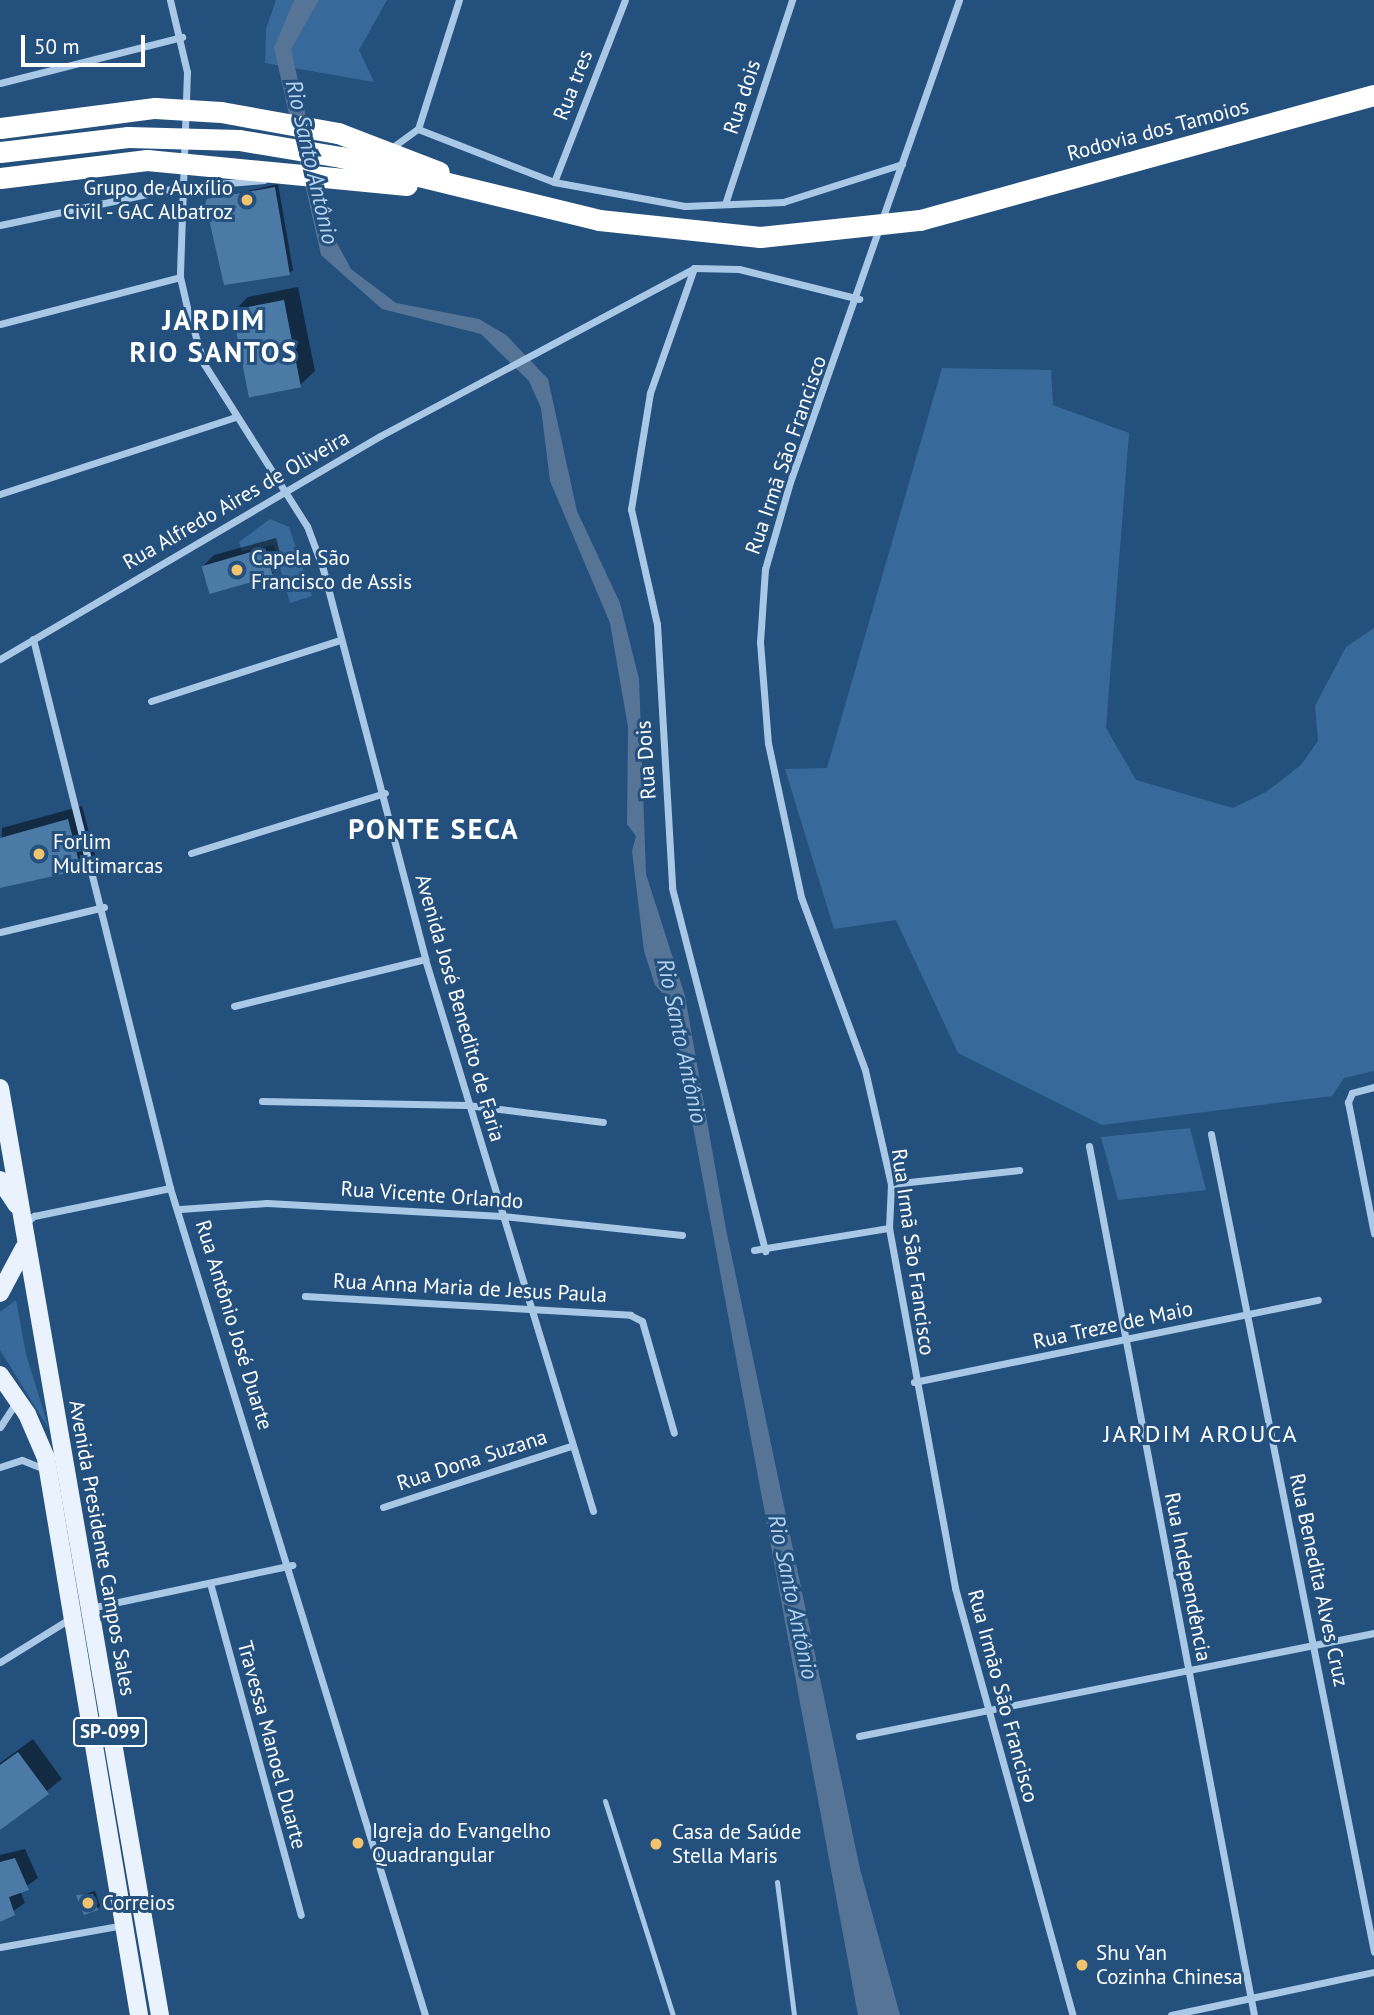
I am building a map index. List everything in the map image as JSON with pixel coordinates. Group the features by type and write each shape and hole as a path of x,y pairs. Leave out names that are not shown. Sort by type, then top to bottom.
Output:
{"highway":[{"name":"Rodovia dos Tamoios","path":"475,190 599,220 708,235 865,230 954,211 1374,95"},
{"path":"0,128 155,108 274,119 368,143 475,190"},
{"path":"0,152 79,140 216,138 341,157 475,190"},
{"path":"0,178 33,170 180,161 475,190"}],"main road":[{"name":"Avenida Presidente Campos Sales","path":"0,1088 160,2015"},
{"name":"SP-099","path":"0,1180 25,1233 13,1278 0,1293"},
{"name":"Avenida Presidente Campos Sales","path":"0,1375 18,1398 49,1472 71,1618 139,2015"}],"street":[{"name":"Avenida José Benedito de Faria","path":"170,0 182,37 187,72 180,277 204,364 314,545 385,793 425,959 467,1105 593,1511"},
{"path":"0,225 181,187 270,180 341,170 382,155 418,130 458,0"},
{"name":"Rua tres","path":"554,182 625,0"},
{"name":"Rua dois","path":"725,204 792,0"},
{"name":"Rua Irmã São Francisco","path":"914,1382 889,1228 891,1184 865,1070 802,897 768,743 760,642 765,569 787,495 859,299 959,0"},
{"path":"0,83 182,37"},
{"path":"418,130 554,182 645,203 783,202 902,164"},
{"path":"694,268 739,269 859,299"},
{"name":"Rua Alfredo Aires de Oliveira","path":"0,659 284,492 492,374 694,268"},
{"name":"Rua Dois","path":"694,268 650,393 631,509 657,624 673,888 765,1251"},
{"path":"0,324 180,277"},
{"path":"0,494 235,417"},
{"name":"Rua Antônio José Duarte","path":"33,639 104,907 170,1188 180,1209 292,1565 425,2015"},
{"path":"151,701 340,640"},
{"path":"191,853 385,793"},
{"path":"0,932 104,907"},
{"path":"234,1006 425,959"},
{"path":"1374,1087 1350,1095 1374,1233"},
{"path":"262,1101 467,1105 603,1122"},
{"name":"Rua Benedita Alves Cruz","path":"1211,1134 1316,1646 1374,1952"},
{"name":"Rua Independência","path":"1089,1146 1124,1342 1254,2015"},
{"path":"891,1184 1019,1170"},
{"path":"25,1233 34,1216 170,1188"},
{"name":"Rua Vicente Orlando","path":"180,1209 267,1203 502,1216 682,1235"},
{"path":"754,1250 765,1251 889,1228"},
{"name":"Rua Anna Maria de Jesus Paula","path":"305,1296 528,1305 642,1321 674,1433"},
{"name":"Rua Treze de Maio","path":"914,1382 1124,1342 1318,1300"},
{"name":"Rua Irmão São Francisco","path":"914,1382 986,1707 1073,2015"},
{"path":"0,1427 18,1398"},
{"name":"Rua Dona Suzana","path":"383,1507 571,1446"},
{"path":"0,1467 22,1460 49,1472"},
{"path":"89,1608 292,1565"},
{"name":"Travessa Manoel Duarte","path":"210,1583 301,1915"},
{"path":"0,1661 71,1618"},
{"path":"859,1736 986,1707 1188,1671 1374,1633"},
{"path":"0,1947 125,1926"},
{"path":"1171,2015 1374,1972"}],"lane":[{"path":"605,1801 663,2001 673,2015"},
{"path":"777,1882 794,2015"}],"shaded area":[{"path":"276,0 387,0 359,50 374,82 265,63 266,29"},
{"path":"942,368 1051,370 1053,405 1129,433 1106,728 1136,780 1233,808 1266,792 1301,765 1318,741 1315,706 1346,647 1374,628 1374,1071 1344,1078 1332,1096 1102,1125 958,1053 896,920 834,929 785,769 827,768"},
{"path":"270,519 289,527 312,596 290,603 274,545 242,551 239,542"},
{"path":"1190,1128 1206,1190 1118,1200 1101,1137"},
{"path":"16,1300 26,1354 49,1429 0,1350 0,1312"}],"water":[{"name":"Rio Santo Antônio","path":"294,0 319,0 291,49 332,234 351,269 396,303 479,319 506,335 548,379 577,511 620,603 639,679 646,874 685,996 726,1229 860,1869 900,2015 858,2015 669,1000 655,985 644,951 632,851 636,836 627,824 628,727 610,623 550,481 541,408 529,381 481,334 382,309 321,255 274,48"}],"building":[{"path":"275,187 290,275 224,285 208,215 201,216 207,199"},
{"path":"284,300 301,387 249,397 232,310"},
{"name":"Capela São Francisco de Assis","path":"265,548 273,576 210,594 202,566"},
{"name":"Forlim Multimarcas","path":"68,819 81,870 0,888 0,838"},
{"path":"18,1752 49,1794 0,1830 0,1765"},
{"path":"15,1858 29,1890 9,1897 15,1915 0,1922 0,1862"},
{"name":"Correios","path":"93,1894 98,1910 84,1915 76,1895"}],"place":[{"name":"Grupo de Auxílio Civil - GAC Albatroz","path":"247,200"},
{"name":"Capela São Francisco de Assis","path":"237,570"},
{"name":"Forlim Multimarcas","path":"39,854"},
{"name":"Igreja do Evangelho Quadrangular","path":"358,1843"},
{"name":"Casa de Saúde Stella Maris","path":"656,1844"},
{"name":"Correios","path":"88,1903"},
{"name":"Shu Yan Cozinha Chinesa","path":"1082,1965"}],"district":[{"name":"JARDIM RIO SANTOS","path":"214,336"},
{"name":"PONTE SECA","path":"434,829"},
{"name":"JARDIM AROUCA","path":"1201,1434"}]}
